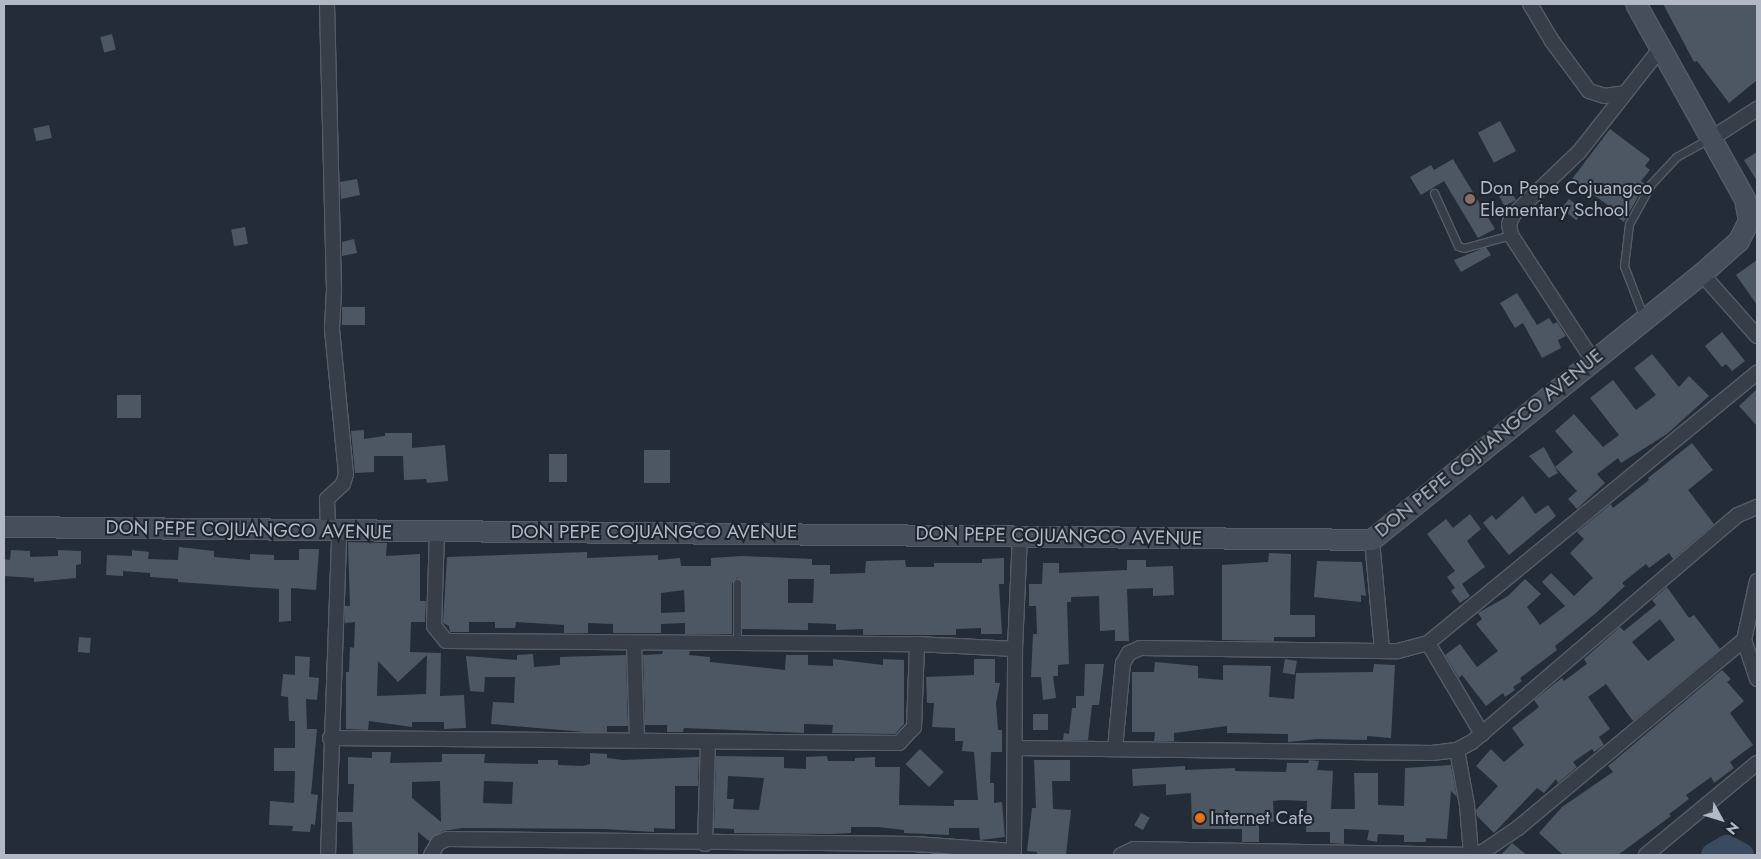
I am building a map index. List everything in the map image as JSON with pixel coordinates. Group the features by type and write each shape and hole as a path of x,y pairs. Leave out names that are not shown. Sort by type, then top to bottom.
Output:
{"street":[{"path":"328,4 334,290 332,329 346,474 343,484 327,500 333,532 328,855"},
{"path":"1530,4 1552,40 1589,91 1604,96 1625,93"},
{"name":"DON PEPE COJUANGCO AVENUE","path":"4,527 333,532 1020,535 1372,540 1592,359 1702,274 1739,240 1749,221 1745,199 1636,4"},
{"path":"1592,359 1511,234 1509,224 1513,215 1579,152 1660,49"},
{"path":"1712,138 1757,109"},
{"path":"1702,274 1757,336"},
{"path":"1115,749 1123,663 1130,652 1140,648 1382,650 1414,649 1428,644 1757,373"},
{"path":"1016,748 1432,753 1457,750 1482,734 1738,515 1757,507"},
{"path":"437,531 434,626 446,642 917,644 1015,649"},
{"path":"431,855 438,843 447,839 914,849 1014,853 1015,649 1020,535"},
{"path":"1372,540 1382,650"},
{"path":"1757,581 1744,640 1757,679"},
{"path":"1121,855 1134,849 1471,855 1484,851 1518,828 1744,640"},
{"path":"634,644 638,741"},
{"path":"330,738 899,743 914,727 917,644"},
{"path":"1428,644 1482,734"},
{"path":"705,844 708,742"},
{"path":"1457,750 1467,805 1471,855"},
{"path":"1646,855 1757,764"}],"lane":[{"path":"1644,318 1624,266 1629,224 1651,184 1676,157 1712,138"},
{"path":"1434,193 1458,246 1464,248 1511,234"},
{"path":"737,583 737,644"}],"building":[{"path":"1663,4 1757,4 1757,80 1729,103 1697,61 1694,62"},
{"path":"112,34 116,50 104,52 100,37"},
{"path":"1500,121 1516,151 1494,163 1478,133"},
{"path":"49,125 52,138 36,141 33,129"},
{"path":"1610,129 1650,159 1645,166 1650,170 1641,181 1645,184 1624,222 1610,212 1613,209 1572,179"},
{"path":"1757,152 1757,181 1744,160"},
{"path":"1453,159 1495,229 1478,238 1444,181 1421,195 1410,177 1431,165 1434,170"},
{"path":"357,179 360,195 341,199 340,182"},
{"path":"1508,185 1516,200 1505,206 1497,191"},
{"path":"1569,199 1584,211 1576,220 1561,208"},
{"path":"245,227 248,244 234,246 231,229"},
{"path":"354,239 357,253 342,256 342,242"},
{"path":"1486,247 1491,255 1461,272 1454,260"},
{"path":"1757,260 1757,305 1736,275"},
{"path":"1517,293 1537,325 1549,318 1553,324 1557,322 1566,336 1558,340 1561,348 1542,358 1523,323 1515,328 1500,303"},
{"path":"342,307 365,307 365,325 342,325"},
{"path":"1722,332 1745,361 1732,371 1726,364 1722,367 1705,346"},
{"path":"1652,354 1679,387 1689,376 1709,396 1667,434 1621,463 1618,458 1597,474 1605,483 1577,509 1568,499 1577,491 1555,467 1573,452 1555,431 1574,414 1603,447 1619,435 1590,398 1613,380 1636,410 1656,395 1634,368"},
{"path":"1757,389 1757,426 1739,406"},
{"path":"117,395 141,395 141,418 117,418"},
{"path":"364,430 364,439 385,436 385,433 412,433 412,448 445,445 448,481 427,483 426,479 404,480 403,456 374,456 374,472 355,473 351,431"},
{"path":"1692,443 1713,470 1688,490 1714,524 1673,559 1669,553 1649,568 1646,564 1622,583 1625,586 1596,613 1555,646 1557,650 1520,678 1522,681 1513,687 1515,690 1505,697 1503,693 1486,706 1462,675 1459,678 1445,655 1460,644 1477,667 1498,651 1476,624 1482,619 1478,613 1508,596 1525,579 1541,594 1527,607 1540,625 1565,606 1542,582 1551,573 1574,596 1593,578 1570,553 1584,539 1577,532 1611,504 1613,508"},
{"path":"1544,447 1558,473 1549,478 1529,456"},
{"path":"644,450 670,450 670,483 644,483"},
{"path":"549,454 567,454 567,482 549,482"},
{"path":"1523,496 1535,514 1548,505 1556,516 1509,555 1483,523 1492,515 1496,520"},
{"path":"1470,514 1481,529 1467,541 1485,567 1462,584 1470,596 1460,603 1451,591 1455,588 1447,577 1455,571 1427,534 1446,519 1453,528"},
{"path":"348,542 387,543 386,556 420,554 420,601 426,601 425,622 411,622 410,652 441,653 440,696 464,695 466,728 444,729 444,722 412,722 412,727 369,721 368,730 346,729 346,672 349,672 350,647 354,648 355,622 345,623 345,606 350,606","holes":["427,655 426,694 377,696 378,661 398,682"]},
{"path":"179,547 214,551 214,557 250,560 250,554 274,555 274,560 299,560 299,549 319,549 316,590 291,588 291,621 279,622 279,589 178,582 178,579 150,577 150,573 123,571 123,576 106,575 107,555 132,556 132,550 149,552 148,559 178,560"},
{"path":"11,550 30,551 30,557 58,556 58,550 81,551 81,564 76,565 76,578 34,582 34,578 4,576 4,559 10,560"},
{"path":"587,552 587,558 658,555 658,560 680,558 681,566 711,566 711,558 742,556 812,559 812,565 830,565 830,574 865,573 866,561 905,560 906,567 934,567 934,563 982,563 982,559 1004,558 1004,584 999,584 1002,634 981,634 981,628 956,629 956,635 863,635 863,629 836,630 836,624 808,623 808,630 742,629 742,583 737,578 732,583 732,634 685,634 685,623 661,624 661,633 613,633 613,624 588,623 588,633 564,633 564,625 516,622 515,628 495,628 495,622 469,622 469,632 450,632 449,626 443,623 447,557","holes":["788,579 814,579 813,603 788,603","684,590 685,612 661,613 661,593"]},
{"path":"1269,553 1291,554 1290,615 1315,615 1315,637 1274,637 1274,641 1222,640 1222,565 1268,562"},
{"path":"1127,560 1146,560 1146,567 1173,566 1174,595 1153,596 1153,588 1127,589 1129,641 1115,641 1115,630 1100,631 1099,596 1071,597 1071,602 1067,602 1069,664 1058,665 1058,676 1053,676 1056,698 1043,700 1041,677 1031,677 1033,634 1037,634 1036,606 1029,606 1029,584 1042,584 1043,563 1059,563 1059,573 1127,570"},
{"path":"1317,561 1362,562 1366,596 1361,595 1361,602 1314,597"},
{"path":"1667,587 1689,618 1694,615 1720,649 1633,721 1606,684 1588,697 1610,729 1599,737 1604,745 1594,752 1592,749 1573,762 1577,767 1558,783 1556,779 1544,793 1537,788 1494,833 1477,816 1476,810 1498,786 1476,766 1491,749 1504,762 1524,745 1512,728 1539,707 1534,700 1562,678 1564,681 1587,664 1584,659 1620,627 1624,631 1656,605 1652,600","holes":["1660,619 1675,640 1648,661 1632,642"]},
{"path":"79,637 91,638 90,653 78,652"},
{"path":"663,651 690,651 689,655 710,657 710,662 785,670 786,655 808,655 808,665 833,666 833,659 883,665 883,659 904,660 904,724 895,734 832,733 833,725 804,724 804,733 684,728 683,732 667,732 667,725 645,725 643,655 662,654"},
{"path":"533,654 534,667 560,665 560,657 626,655 628,726 607,726 607,732 585,732 491,724 493,702 514,703 515,677 485,677 484,692 470,691 466,656 517,660 517,655"},
{"path":"295,656 310,657 309,677 319,678 317,700 306,699 307,729 317,729 311,794 318,795 315,825 311,824 310,832 292,831 293,826 269,825 270,801 294,803 295,771 274,771 274,748 295,748 295,721 289,721 288,697 281,696 283,674 295,675"},
{"path":"974,659 995,659 995,683 1000,683 996,703 998,730 1002,730 1002,752 991,752 990,783 994,783 994,803 1002,802 1005,837 980,840 979,828 949,828 949,835 904,833 904,830 878,827 851,827 851,833 830,834 734,833 734,829 714,828 716,756 784,757 784,768 806,769 806,757 827,756 828,761 855,761 855,758 875,757 875,767 900,767 899,805 954,806 954,800 978,800 974,752 962,751 963,741 955,741 955,728 932,727 934,703 927,703 926,677 974,675","holes":["728,776 764,778 759,810 733,809 734,799 727,799"]},
{"path":"1285,659 1297,661 1295,675 1283,673"},
{"path":"1155,662 1198,666 1198,678 1223,680 1223,665 1271,666 1269,697 1294,699 1296,673 1373,672 1374,664 1395,665 1391,738 1367,736 1367,740 1317,739 1288,742 1288,734 1227,733 1227,726 1174,733 1174,741 1154,741 1155,732 1132,732 1132,672 1154,672"},
{"path":"1085,664 1104,664 1099,705 1092,705 1088,740 1063,740 1064,733 1069,734 1072,708 1076,708 1076,696 1084,696"},
{"path":"1722,670 1731,679 1727,682 1744,701 1730,713 1753,745 1730,762 1734,768 1714,783 1711,777 1686,795 1689,799 1669,814 1671,816 1618,855 1563,855 1539,833 1562,807 1613,772 1608,766"},
{"path":"1033,714 1048,714 1048,730 1033,730"},
{"path":"920,749 944,772 929,787 905,764"},
{"path":"372,752 391,752 390,763 442,762 442,754 485,754 484,763 538,764 538,760 558,760 558,765 583,766 590,764 590,753 607,754 607,758 623,760 699,757 698,786 675,786 675,829 654,828 654,832 604,829 463,828 443,831 429,841 418,832 418,855 353,855 352,822 338,822 338,812 353,812 354,784 348,784 348,757 372,758","holes":["440,781 441,822 412,798 412,782","484,781 513,782 512,804 483,803"]},
{"path":"1034,760 1070,760 1070,781 1052,781 1053,809 1071,810 1066,855 1037,855 1037,852 1027,851 1032,808 1036,808"},
{"path":"1309,760 1319,761 1317,770 1333,771 1331,809 1355,809 1354,773 1378,773 1378,805 1404,806 1405,768 1451,765 1457,797 1451,791 1447,839 1426,838 1426,842 1404,842 1404,835 1378,834 1377,842 1367,840 1369,830 1344,829 1344,844 1330,843 1330,832 1306,832 1307,801 1282,800 1273,801 1274,822 1259,822 1259,842 1242,842 1242,829 1192,829 1191,793 1166,795 1166,784 1133,786 1132,769 1185,766 1185,770 1235,768 1235,771 1286,772 1287,763 1308,763"},
{"path":"1141,813 1150,818 1143,830 1134,825"},
{"path":"1512,843 1527,855 1501,855"}],"waterway":[{"path":"1713,855 1727,847 1742,855"}],"place":[{"name":"Don Pepe Cojuangco Elementary School","path":"1470,199"},
{"name":"Internet Cafe","path":"1200,818"}]}
